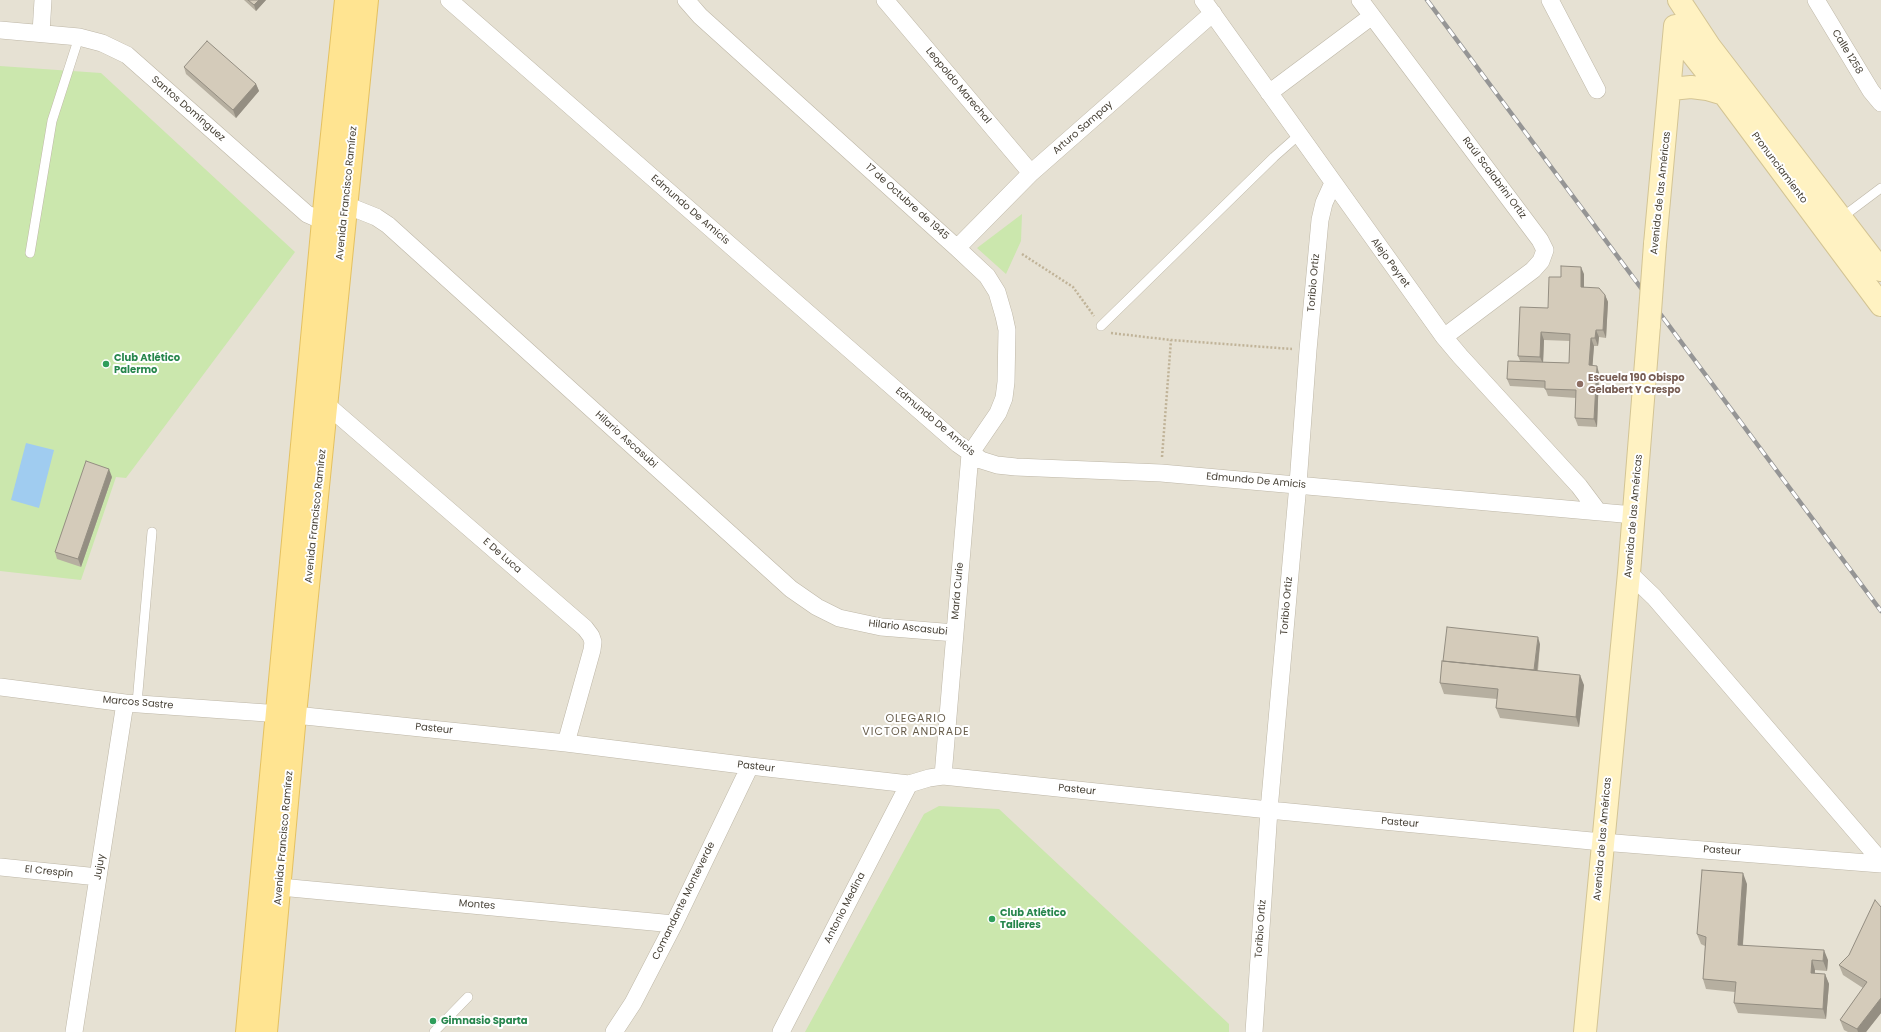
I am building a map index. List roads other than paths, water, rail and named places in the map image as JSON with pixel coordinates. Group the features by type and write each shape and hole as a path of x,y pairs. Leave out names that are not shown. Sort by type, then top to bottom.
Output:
{"main road":[{"name":"Avenida Francisco Ramírez","path":"266,1032 280,887 286,715 322,221 346,0"},
{"name":"Avenida Francisco Ramírez","path":"247,1032 286,715 327,405 341,251 367,0"},
{"name":"Avenida de las Américas","path":"1585,1032 1602,842 1629,573 1649,325 1678,0"},
{"name":"Pronunciamiento","path":"1678,0 1710,47 1881,270"},
{"name":"Pronunciamiento","path":"1675,32 1724,94 1881,305"},
{"path":"1671,88 1691,87 1707,89 1724,94"}],"street":[{"path":"41,33 43,0"},
{"name":"Edmundo De Amicis","path":"449,0 970,454 997,465 1016,467 1161,473 1597,510 1634,515"},
{"name":"17 de Octubre de 1945","path":"686,0 706,21 958,248 987,276 997,292 1007,330 1004,398 998,413 970,454"},
{"name":"Leopoldo Marechal","path":"885,0 1031,173"},
{"name":"Alejo Peyret","path":"1202,0 1300,134 1333,183 1444,336 1460,356 1579,486 1597,510"},
{"name":"Raúl Scalabrini Ortiz","path":"1360,0 1540,240 1545,250 1541,261 1533,270 1444,336"},
{"path":"1550,0 1596,90"},
{"name":"Calle 1258","path":"1816,0 1871,91 1881,103"},
{"name":"Arturo Sampay","path":"958,248 1031,173 1213,14"},
{"path":"1269,93 1372,16"},
{"name":"Santos Domínguez","path":"0,30 79,37 102,43 127,55 307,214 322,221 341,251"},
{"name":"Toribio Ortiz","path":"1254,1032 1269,810 1320,220 1324,203 1333,183"},
{"path":"322,221 346,206"},
{"name":"Hilario Ascasubi","path":"346,206 376,217 388,225 797,594 817,607 839,618 881,627 955,633"},
{"name":"E De Luca","path":"327,405 585,628 591,636 593,642 592,650 566,743"},
{"name":"María Curie","path":"943,776 970,454"},
{"path":"1629,573 1654,596 1881,862"},
{"name":"Marcos Sastre","path":"0,687 131,703 286,715"},
{"name":"Jujuy","path":"74,1032 98,877 131,703"},
{"name":"Pasteur","path":"286,715 566,743 909,784 943,776 1269,810 1602,842 1881,862"},
{"name":"Comandante Monteverde","path":"614,1032 633,1003 674,924 750,766"},
{"name":"Antonio Medina","path":"781,1032 909,784"},
{"name":"El Crespín","path":"0,867 98,877"},
{"name":"Montes","path":"280,887 674,924"}],"lane":[{"path":"30,253 52,121 79,37"},
{"path":"1101,326 1274,157 1300,134"},
{"path":"1841,218 1881,188"},
{"path":"131,703 152,532"},
{"path":"434,1032 468,997"}],"water":[{"path":"26,443 54,450 39,508 11,500"}],"railway":[{"path":"1427,0 1881,611"}],"place":[{"name":"Club Atlético Palermo","path":"106,364"},
{"name":"Escuela 190 Obispo Gelabert Y Crespo","path":"1580,384"},
{"name":"Club Atlético Talleres","path":"992,919"},
{"name":"Gimnasio Sparta","path":"433,1021"}],"district":[{"name":"OLEGARIO VICTOR ANDRADE","path":"916,725"}]}
